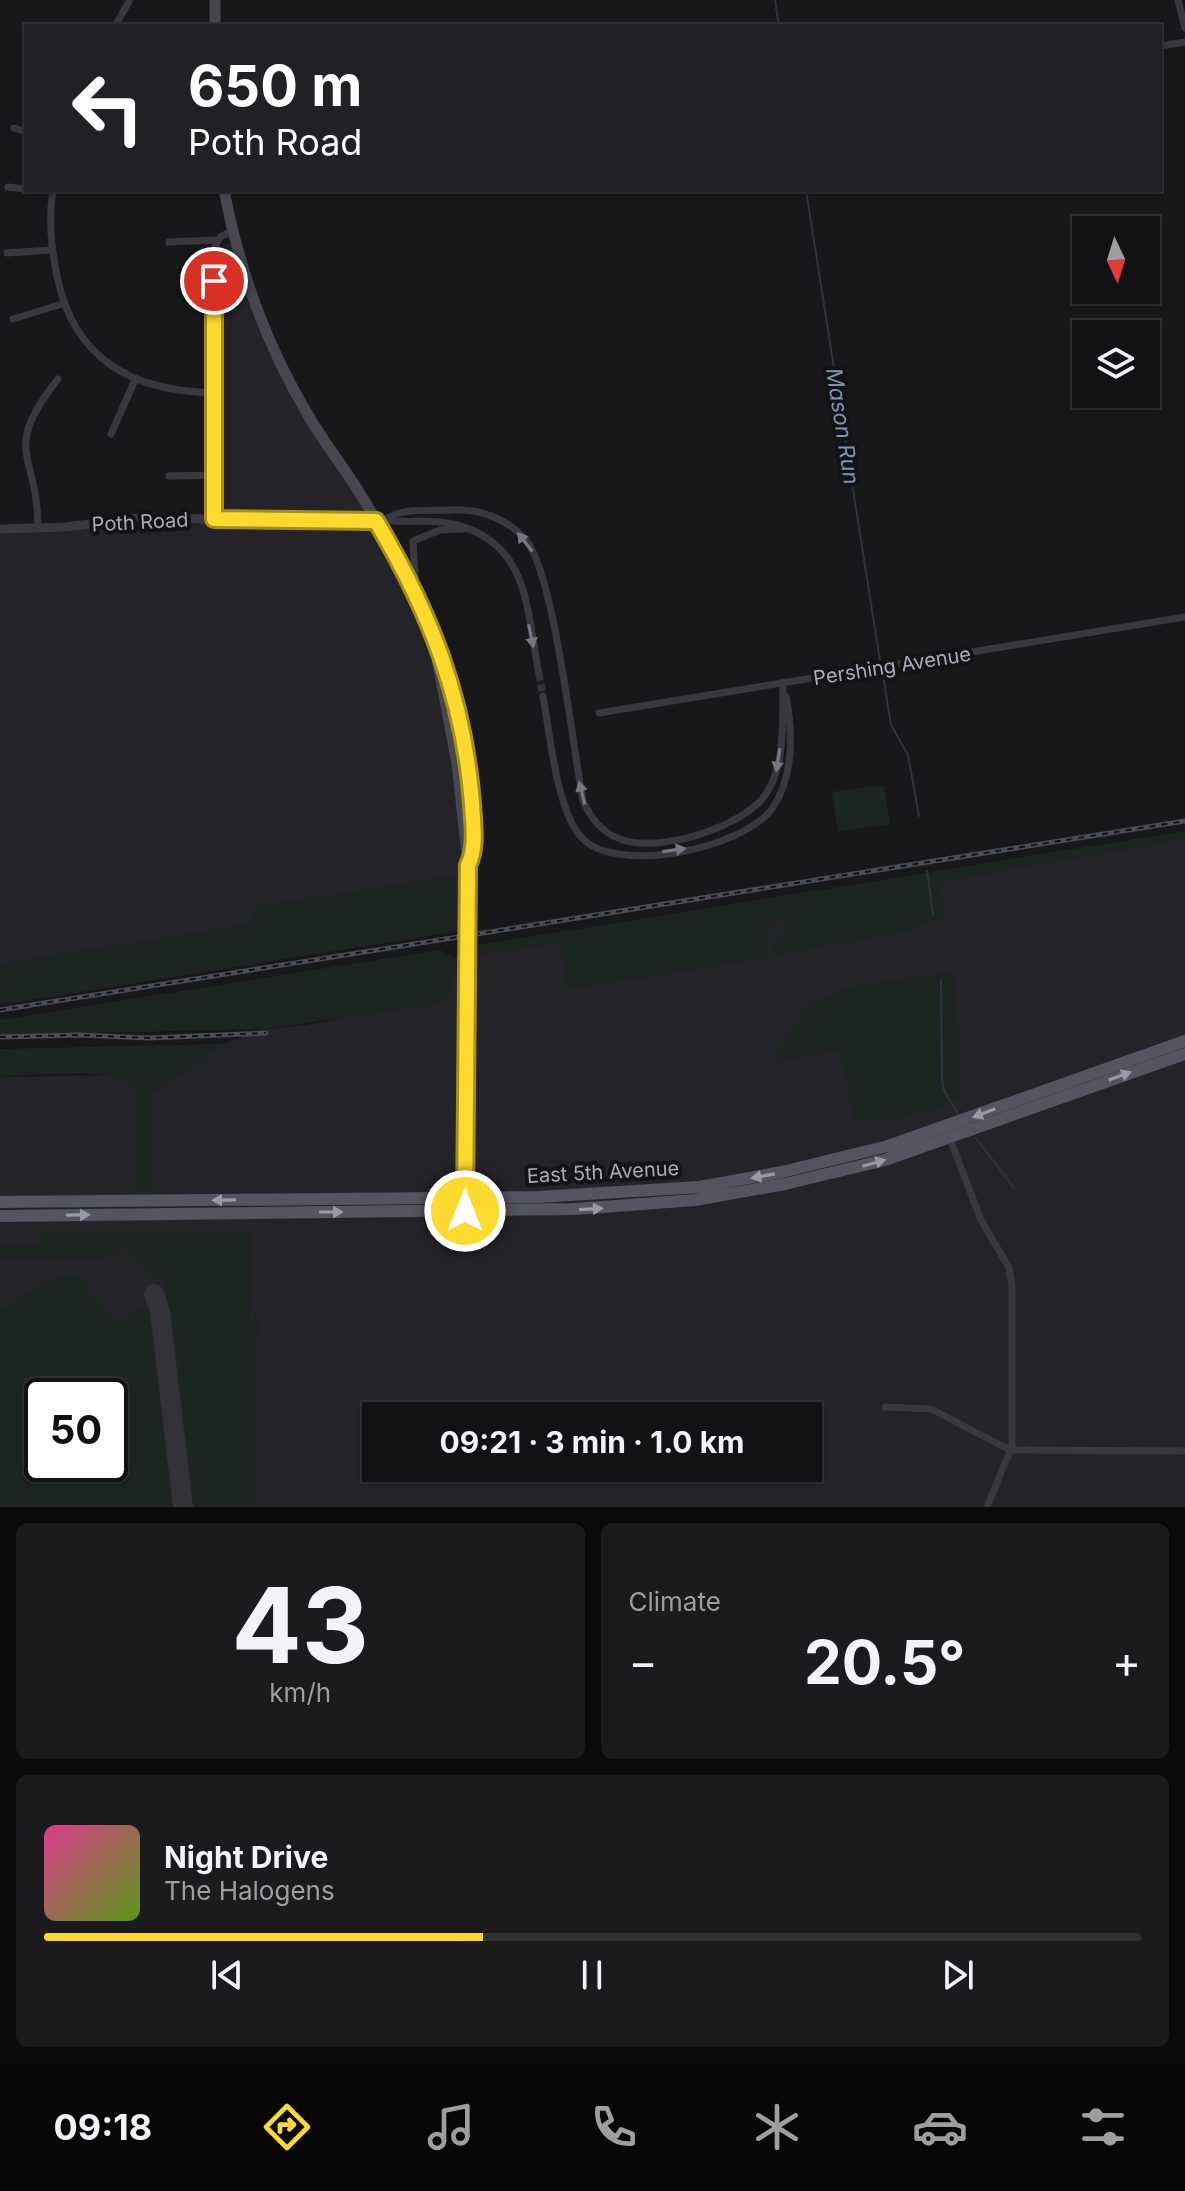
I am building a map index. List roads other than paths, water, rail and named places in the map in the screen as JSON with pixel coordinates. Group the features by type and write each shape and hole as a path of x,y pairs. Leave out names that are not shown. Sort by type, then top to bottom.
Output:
{"main road":[{"path":"215,0 215,24"},
{"path":"224,192 248,287 275,353 307,414 380,520 448,670 467,756 473,823 472,857 468,865 465,1204"},
{"name":"East 5th Avenue","path":"0,1202 465,1204 602,1208 698,1200 856,1168 1185,1041"},
{"name":"East 5th Avenue","path":"948,1132 1185,1054"},
{"name":"East 5th Avenue","path":"0,1216 465,1204"}],"street":[{"path":"1178,0 1185,28"},
{"path":"116,24 131,1"},
{"path":"1162,46 1185,42"},
{"path":"14,128 24,131"},
{"path":"8,187 24,189"},
{"path":"53,192 51,250 62,304 80,338 135,380 169,390 214,393"},
{"path":"169,242 217,240 232,231"},
{"path":"214,519 217,240"},
{"path":"7,253 51,250"},
{"path":"13,319 62,304"},
{"path":"38,528 36,501 22,448 23,430 32,409 58,379"},
{"path":"111,434 135,380"},
{"path":"169,476 214,475"},
{"path":"380,520 394,513 459,509 485,513 510,524 528,542 540,565 551,612 583,801 592,818 622,840 642,843 718,830 750,811 768,792 776,774 783,682"},
{"name":"Poth Road","path":"0,529 128,518 380,520"},
{"path":"380,520 450,523 468,528 486,535 513,561 539,674"},
{"path":"417,599 413,541 440,530 468,528"},
{"name":"Pershing Avenue","path":"599,713 1185,617"},
{"path":"543,696 572,824 598,850 617,856 638,856 717,844 760,822 771,809 787,776 789,758 790,718 783,682"},
{"path":"948,1132 981,1220 1009,1268 1010,1450 987,1507"},
{"path":"885,1407 931,1409 1010,1450 1185,1451"}],"waterway":[{"name":"Mason Run","path":"775,0 779,24"},
{"name":"Mason Run","path":"806,192 880,661"},
{"name":"Mason Run","path":"883,675 891,725 908,755 919,816"},
{"name":"Mason Run","path":"927,871 933,914"},
{"name":"Mason Run","path":"941,979 942,1079 944,1090 958,1114"},
{"name":"Mason Run","path":"976,1138 1014,1188"}],"tunnel":[{"path":"539,674 543,696"}],"railway":[{"path":"0,1010 1185,821"},
{"path":"0,1037 79,1035 149,1038 266,1033"}]}
